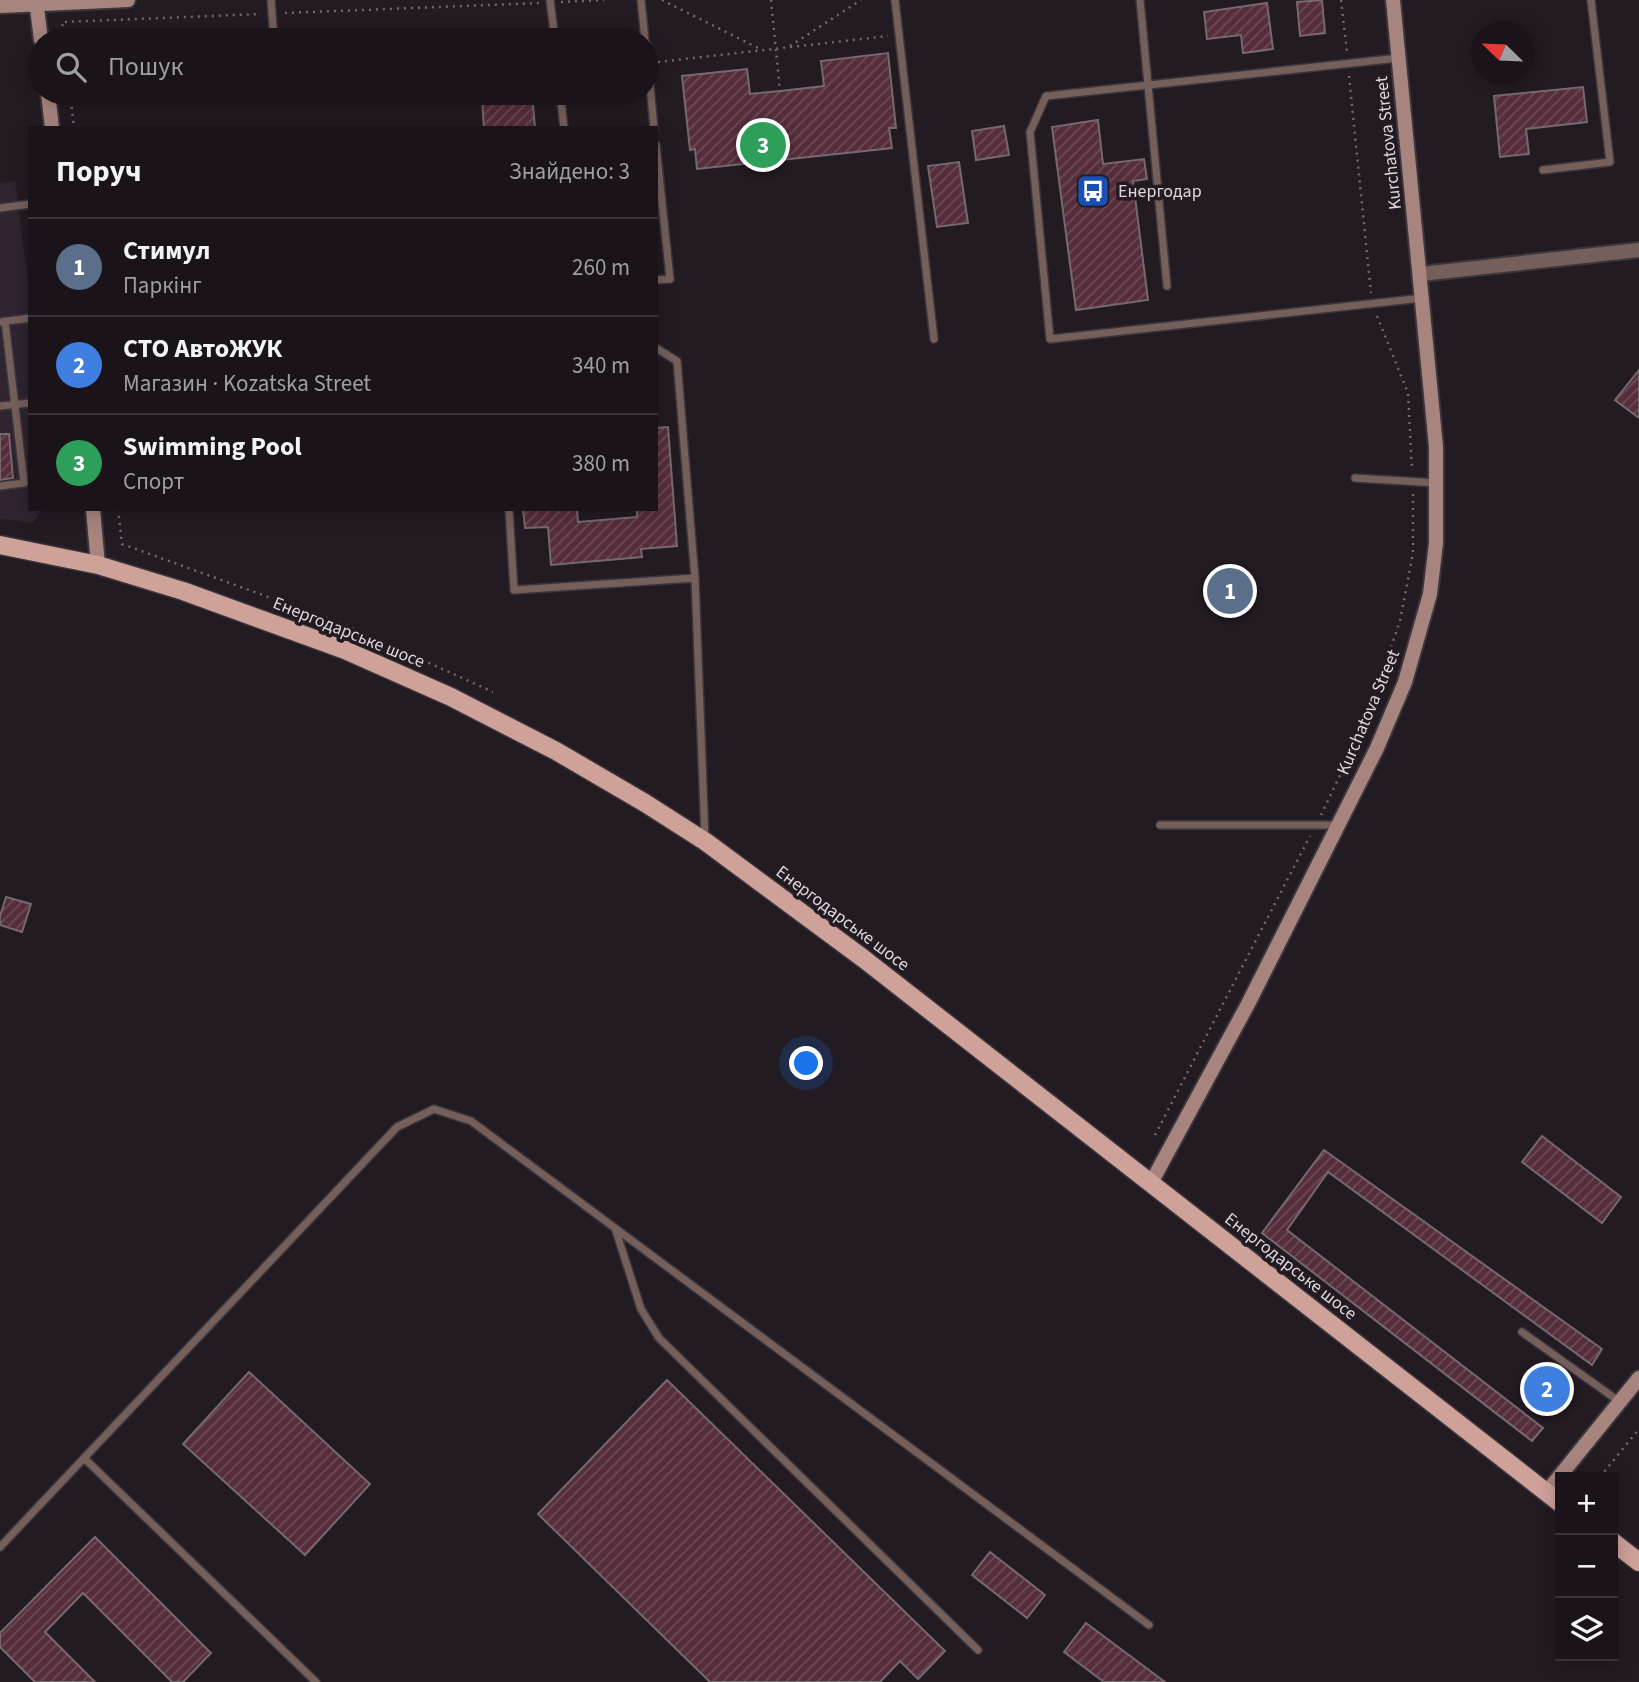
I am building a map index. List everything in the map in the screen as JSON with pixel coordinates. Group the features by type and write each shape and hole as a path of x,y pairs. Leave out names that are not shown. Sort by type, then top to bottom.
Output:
{"main road":[{"name":"Енергодарське шосе","path":"0,545 98,565 183,591 345,650 451,697 556,751 645,803 706,842 864,958 1553,1498"},
{"path":"1618,1546 1639,1562"}],"street":[{"path":"0,6 36,2 128,0"},
{"name":"Kurchatova Street","path":"1150,1183 1248,1004 1391,717 1415,652 1434,570 1438,483 1421,274 1393,0"},
{"path":"36,2 39,28"},
{"path":"49,105 52,126"},
{"path":"1421,274 1639,250"},
{"path":"93,511 98,565"},
{"path":"1553,1498 1639,1378"}],"lane":[{"path":"271,0 273,28"},
{"path":"641,0 644,28"},
{"path":"895,0 934,339"},
{"path":"1140,0 1167,286"},
{"path":"1543,170 1610,162 1591,0"},
{"path":"550,1 553,28"},
{"path":"1399,58 1046,96 1030,132 1050,339 1423,298"},
{"path":"562,105 564,126"},
{"path":"652,105 654,126"},
{"path":"658,164 670,279 658,280"},
{"path":"0,208 28,204"},
{"path":"0,486 24,483 3,321 28,318"},
{"path":"658,349 677,361 695,578 706,842"},
{"path":"0,406 28,403"},
{"path":"1355,478 1438,483"},
{"path":"509,511 514,590 695,578"},
{"path":"1160,825 1339,825"},
{"path":"0,1547 397,1127 434,1110 471,1121 1149,1625"},
{"path":"614,1227 641,1309 659,1338 978,1650"},
{"path":"1522,1332 1620,1402"},
{"path":"85,1459 316,1682"}],"path":[{"path":"63,28 62,22 604,0"},
{"path":"662,0 762,50"},
{"path":"771,0 780,91"},
{"path":"787,47 861,0"},
{"path":"1156,1135 1316,826 1364,725 1400,621 1413,553 1413,481 1408,393 1373,303 1341,0"},
{"path":"658,62 899,35"},
{"path":"71,105 74,126"},
{"path":"118,511 122,544 343,624 493,692"},
{"path":"1604,1472 1639,1429"}],"shaded area":[{"path":"15,181 28,284 28,511 42,511 33,523 0,519 0,183"}],"building":[{"path":"1322,0 1325,33 1300,36 1297,2"},
{"path":"1267,3 1273,49 1243,53 1241,35 1207,39 1204,12"},
{"path":"888,53 896,128 889,128 892,148 697,169 695,149 690,150 682,76 747,69 750,94 780,91 824,86 821,61"},
{"path":"1583,87 1587,122 1526,129 1529,154 1500,157 1494,96"},
{"path":"482,105 533,105 535,126 484,126"},
{"path":"1098,120 1103,164 1144,159 1147,179 1133,181 1148,300 1076,310 1052,127"},
{"path":"1004,126 1009,155 976,160 972,131"},
{"path":"959,162 968,223 937,227 928,166"},
{"path":"1639,370 1639,418 1615,400"},
{"path":"668,427 677,546 641,549 642,557 551,565 548,527 525,528 523,511 577,511 578,522 637,517 637,511 658,511 658,428"},
{"path":"0,434 9,434 13,478 0,480"},
{"path":"6,897 31,904 22,932 0,925"},
{"path":"1542,1136 1621,1197 1602,1223 1522,1162"},
{"path":"1324,1150 1602,1349 1592,1365 1328,1172 1287,1230 1543,1428 1532,1441 1262,1233"},
{"path":"249,1372 370,1484 305,1555 183,1444"},
{"path":"667,1380 945,1651 918,1679 900,1661 880,1682 710,1682 538,1514"},
{"path":"95,1537 211,1653 183,1682 172,1682 83,1593 45,1632 95,1682 35,1682 0,1647 0,1633"},
{"path":"990,1552 1045,1595 1027,1618 972,1575"},
{"path":"1086,1623 1165,1682 1104,1682 1064,1652"}],"place":[{"name":"Swimming Pool","path":"763,145"},
{"name":"Енергодар","path":"1093,191"},
{"name":"Стимул","path":"1230,591"},
{"name":"СТО АвтоЖУК","path":"1547,1389"}]}
